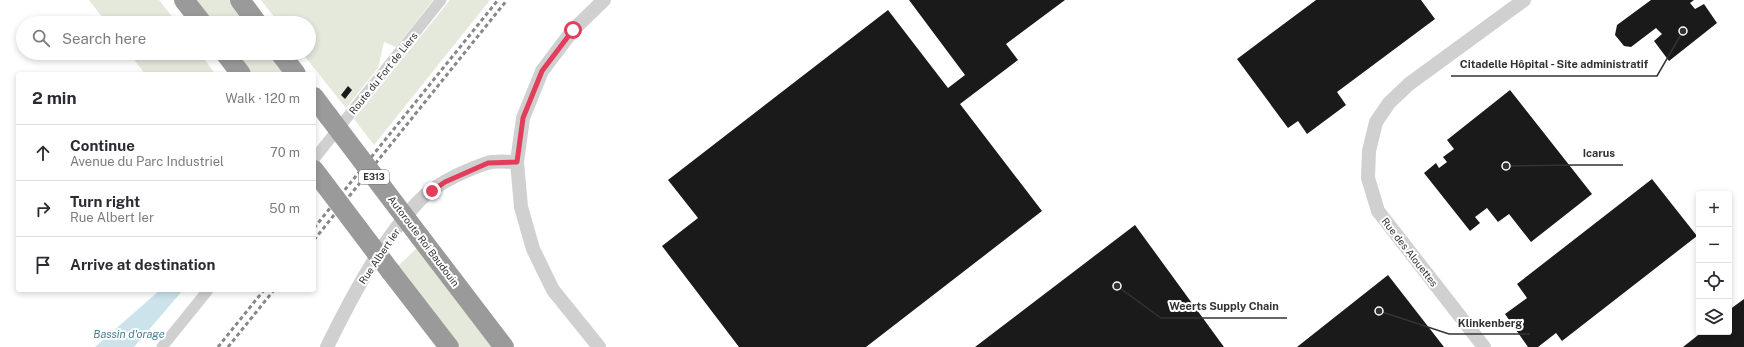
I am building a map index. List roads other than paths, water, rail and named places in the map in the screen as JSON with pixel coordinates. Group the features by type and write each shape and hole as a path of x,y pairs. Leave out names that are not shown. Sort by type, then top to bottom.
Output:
{"highway":[{"path":"184,0 197,16"},
{"path":"240,0 252,16"},
{"path":"229,60 238,72"},
{"path":"285,60 294,72"},
{"name":"Autoroute Roi Baudouin","path":"316,100 504,347"},
{"path":"316,173 449,347"}],"street":[{"name":"Route du Fort de Liers","path":"316,157 441,0"},
{"path":"599,347 553,290 533,249 521,207 517,162 523,118 542,71 573,30 604,0"},
{"name":"Rue des Alouettes","path":"1484,347 1378,211 1368,178 1369,150 1376,122 1389,103 1408,84 1524,0"},
{"name":"Rue Albert Ier","path":"327,347 361,281 390,238 418,202 445,182 488,163 517,162"},
{"path":"162,347 206,292"}],"water":[{"name":"Bassin d'orage","path":"158,292 181,292 134,347 95,347"}],"railway":[{"path":"316,226 498,0"},
{"path":"316,238 507,0"},
{"path":"218,347 262,292"},
{"path":"228,347 272,292"}],"place":[{"name":"Citadelle Hôpital - Site administratif","path":"1683,31"},
{"name":"Icarus","path":"1506,166"},
{"name":"Weerts Supply Chain","path":"1117,286"},
{"name":"Klinkenberg","path":"1379,311"}]}
